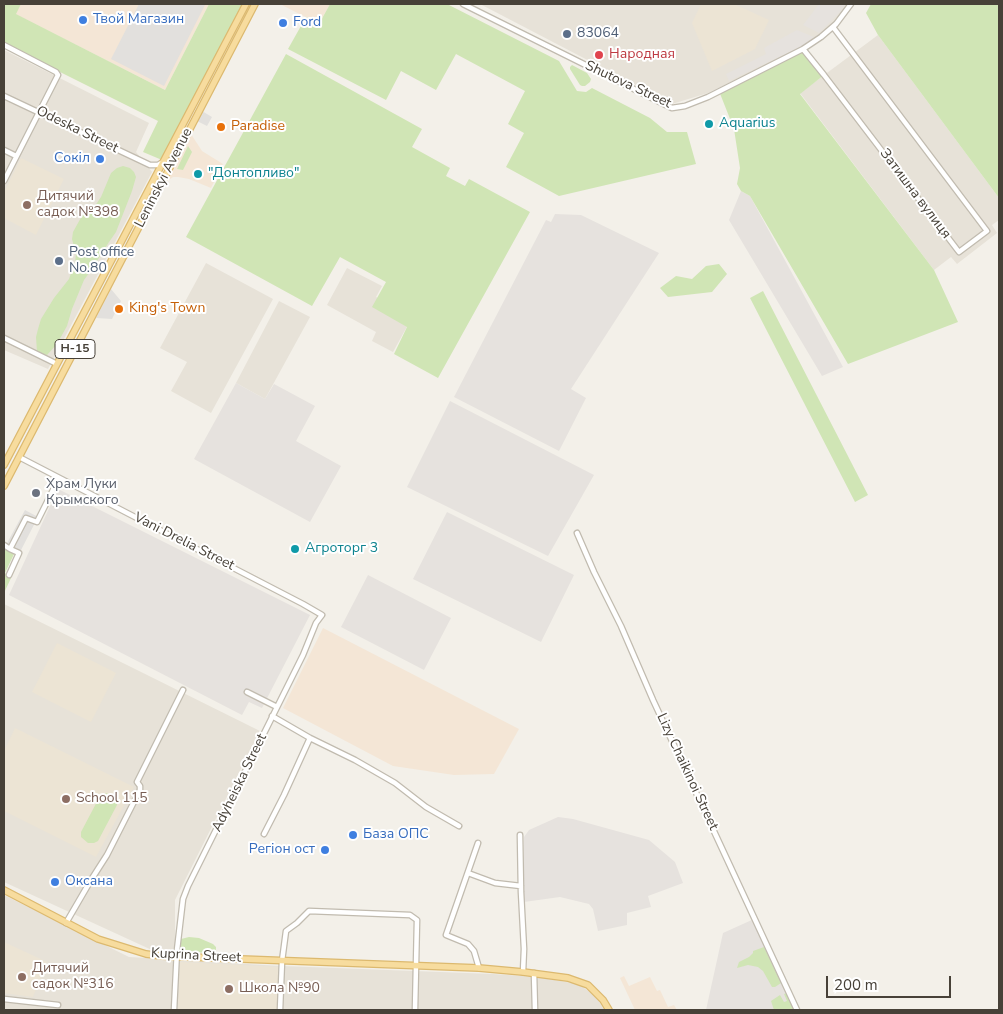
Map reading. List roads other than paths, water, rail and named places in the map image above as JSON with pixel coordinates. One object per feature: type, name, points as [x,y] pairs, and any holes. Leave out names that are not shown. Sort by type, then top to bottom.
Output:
[{"type":"main road","name":"Leninskyi Avenue","points":[[4,466],[246,4]]},
{"type":"main road","name":"Leninskyi Avenue","points":[[4,483],[255,4]]},
{"type":"main road","points":[[139,208],[146,212]]},
{"type":"main road","points":[[21,432],[30,436]]},
{"type":"main road","name":"Kuprina Street","points":[[4,890],[98,939],[146,954],[479,968],[534,973],[568,978],[588,985],[603,1000],[609,1010]]},
{"type":"street","name":"Shutova Street","points":[[463,4],[672,108],[685,106],[708,97],[803,49],[833,27],[851,4]]},
{"type":"street","name":"Затишна вулиця","points":[[803,49],[959,252],[988,231],[833,27]]},
{"type":"street","points":[[4,45],[56,72],[58,75],[4,181]]},
{"type":"street","name":"Odeska Street","points":[[4,96],[150,165]]},
{"type":"street","points":[[4,150],[16,156]]},
{"type":"street","points":[[154,179],[154,173],[150,165],[158,165],[163,162]]},
{"type":"street","points":[[4,338],[57,364]]},
{"type":"street","name":"Vani Drelia Street","points":[[19,457],[322,615]]},
{"type":"street","points":[[10,548],[26,518],[37,522],[60,478]]},
{"type":"street","name":"Lizy Chaikinoi Street","points":[[577,532],[797,1010]]},
{"type":"street","points":[[4,545],[19,553],[9,575]]},
{"type":"street","name":"Adyheiska Street","points":[[174,1010],[176,956],[183,899],[303,655],[316,623],[322,615]]},
{"type":"street","points":[[66,923],[107,855],[140,790],[137,782],[183,690]]},
{"type":"street","points":[[247,692],[277,707]]},
{"type":"street","points":[[272,716],[395,783],[426,807],[459,826]]},
{"type":"street","points":[[264,834],[310,738]]},
{"type":"street","points":[[520,835],[523,972]]},
{"type":"street","points":[[478,843],[446,935],[468,944],[474,952],[479,968]]},
{"type":"street","points":[[468,873],[495,883],[521,886]]},
{"type":"street","points":[[280,1010],[282,961],[286,931],[309,911],[410,915],[417,920],[414,1010]]},
{"type":"street","points":[[534,973],[535,1010]]},
{"type":"street","points":[[4,999],[58,1005]]},
{"type":"place","name":"Твой Магазин","points":[[83,20]]},
{"type":"place","name":"Ford","points":[[283,23]]},
{"type":"place","name":"83064","points":[[567,34]]},
{"type":"place","name":"Народная","points":[[599,55]]},
{"type":"place","name":"Aquarius","points":[[709,124]]},
{"type":"place","name":"Paradise","points":[[221,127]]},
{"type":"place","name":"Сокіл","points":[[100,159]]},
{"type":"place","name":"\"Донтопливо\"","points":[[198,174]]},
{"type":"place","name":"Дитячий садок №398","points":[[27,205]]},
{"type":"place","name":"Post office No.80","points":[[59,261]]},
{"type":"place","name":"King's Town","points":[[119,309]]},
{"type":"place","name":"Храм Луки Крымского","points":[[36,493]]},
{"type":"place","name":"Агроторг 3","points":[[295,549]]},
{"type":"place","name":"School 115","points":[[66,799]]},
{"type":"place","name":"База ОПС","points":[[353,835]]},
{"type":"place","name":"Регіон ост","points":[[325,850]]},
{"type":"place","name":"Оксана","points":[[55,882]]},
{"type":"place","name":"Дитячий садок №316","points":[[22,977]]},
{"type":"place","name":"Школа №90","points":[[229,989]]}]
